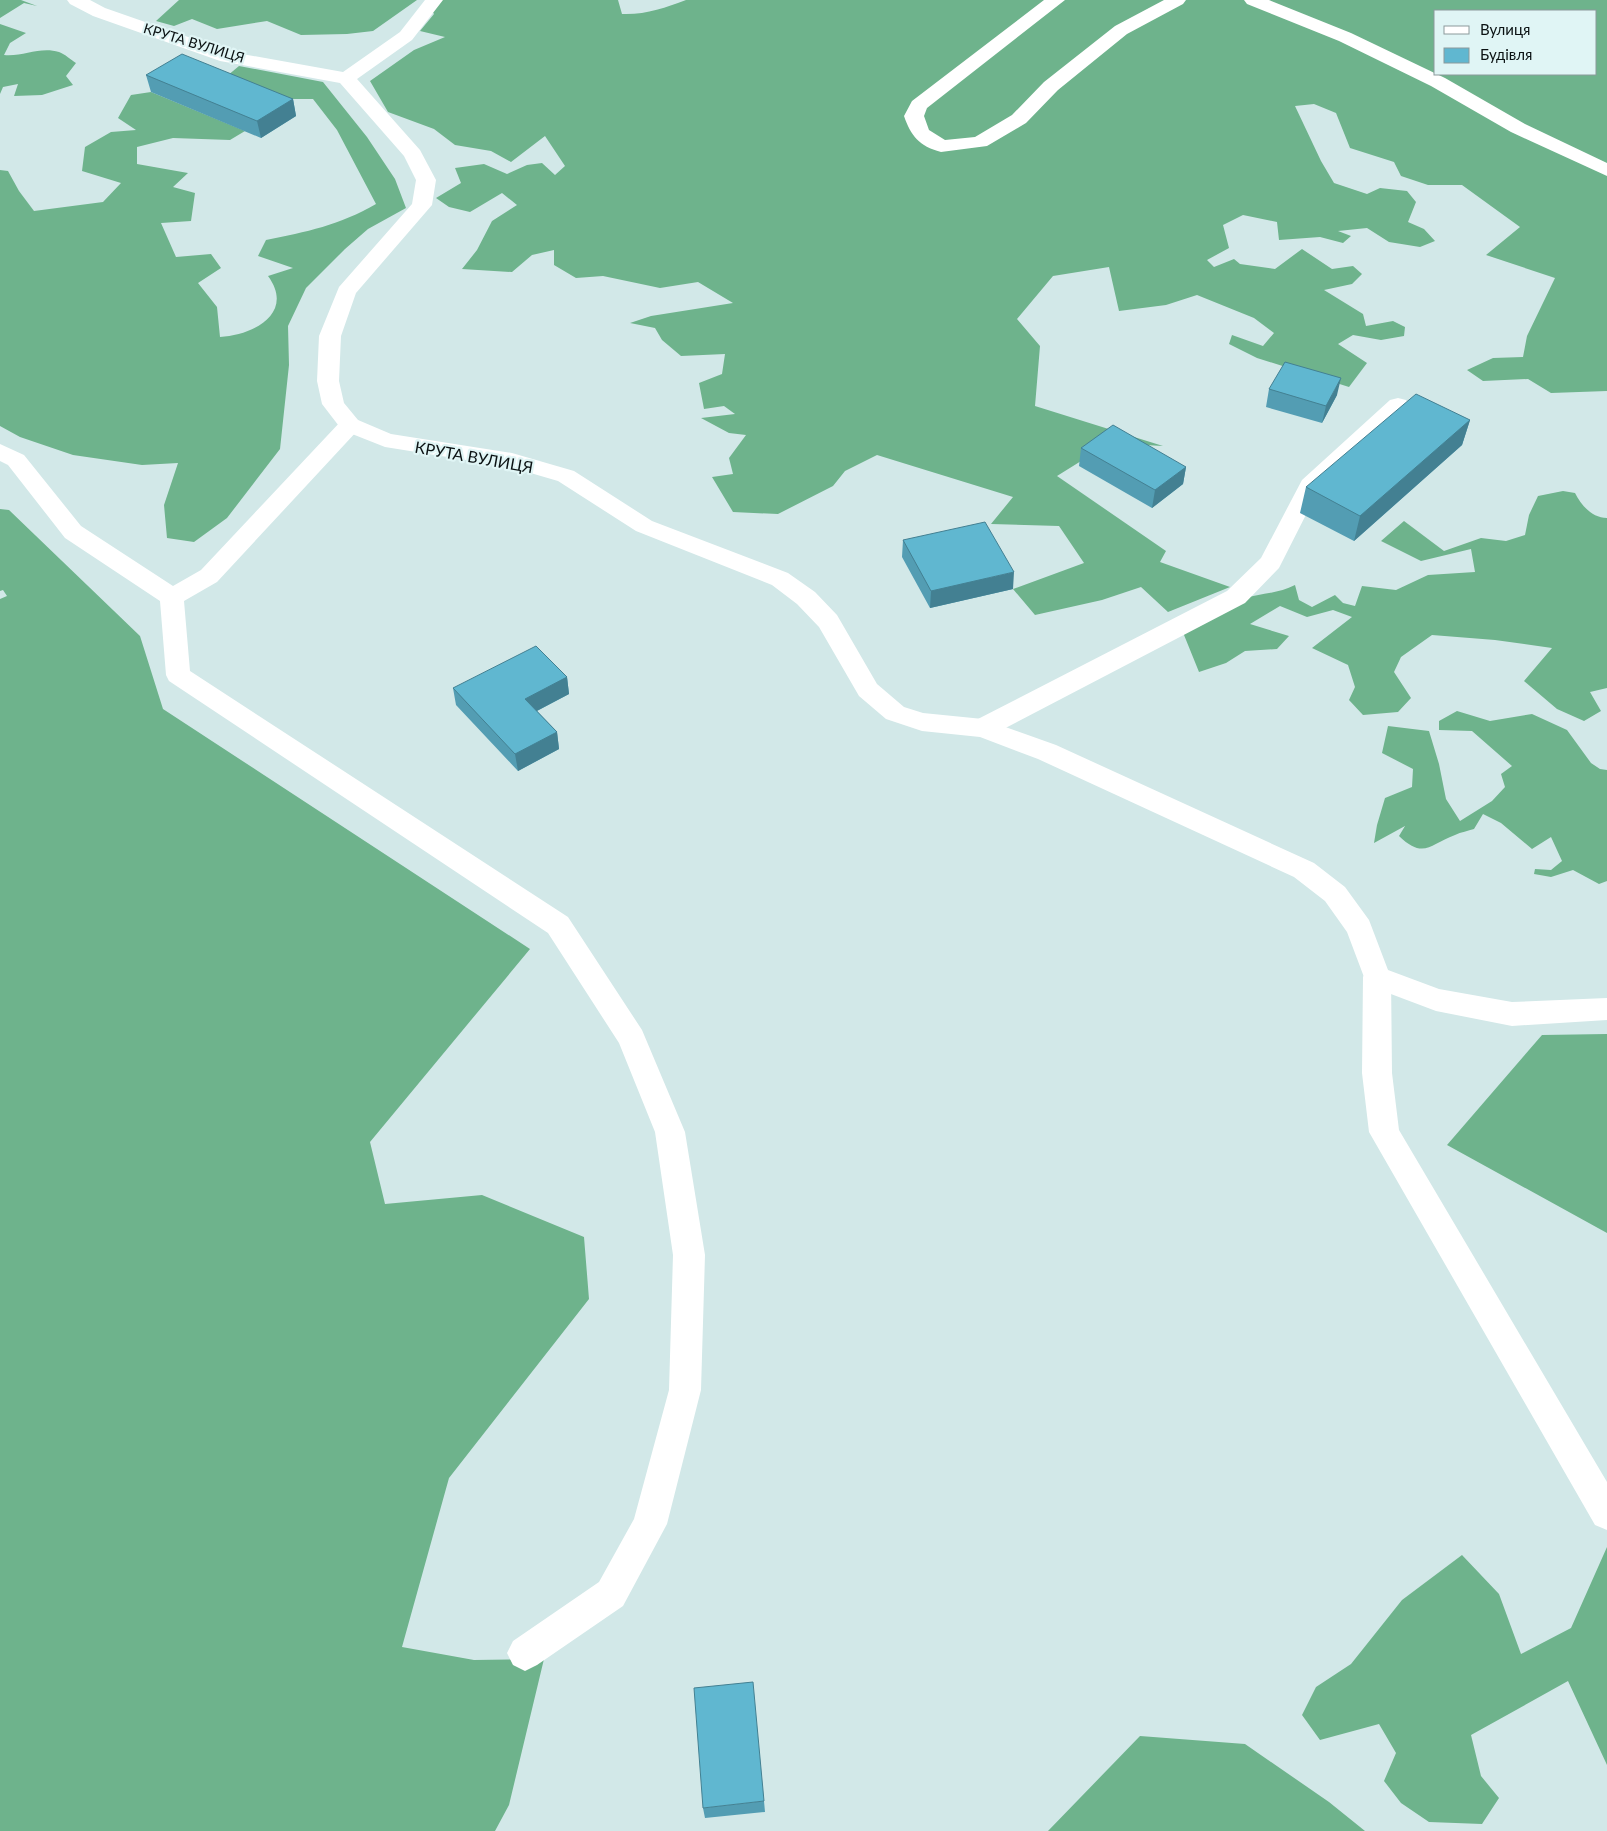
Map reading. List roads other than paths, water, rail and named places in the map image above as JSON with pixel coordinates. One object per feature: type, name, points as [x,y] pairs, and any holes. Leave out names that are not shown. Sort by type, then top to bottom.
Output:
[{"type":"street","name":"КРУТА ВУЛИЦЯ","points":[[76,0],[99,12],[227,57],[346,78],[413,154],[426,180],[422,205],[346,291],[330,336],[328,381],[333,404],[350,425],[385,440],[512,460],[566,476],[644,526],[780,579],[806,598],[828,621],[868,690],[895,714],[922,722],[983,728],[1047,752],[1304,870],[1335,894],[1359,928],[1376,977],[1377,1074],[1384,1132],[1607,1514]]},
{"type":"street","points":[[346,78],[406,36],[434,0]]},
{"type":"street","points":[[1056,0],[1022,24],[919,105],[914,116],[920,133],[941,146],[980,142],[1019,119],[1051,86],[1121,30],[1177,0]]},
{"type":"street","points":[[1253,0],[1345,37],[1438,82],[1518,128],[1607,170]]},
{"type":"street","points":[[983,728],[1236,597],[1271,562],[1310,485],[1398,405]]},
{"type":"street","points":[[172,597],[209,576],[350,425]]},
{"type":"street","points":[[0,451],[16,460],[73,532],[172,597]]},
{"type":"street","points":[[172,597],[178,675],[558,925],[632,1038],[670,1132],[689,1255],[685,1390],[650,1524],[610,1594],[526,1654]]},
{"type":"street","points":[[1376,977],[1436,1000],[1512,1014],[1607,1009]]}]
